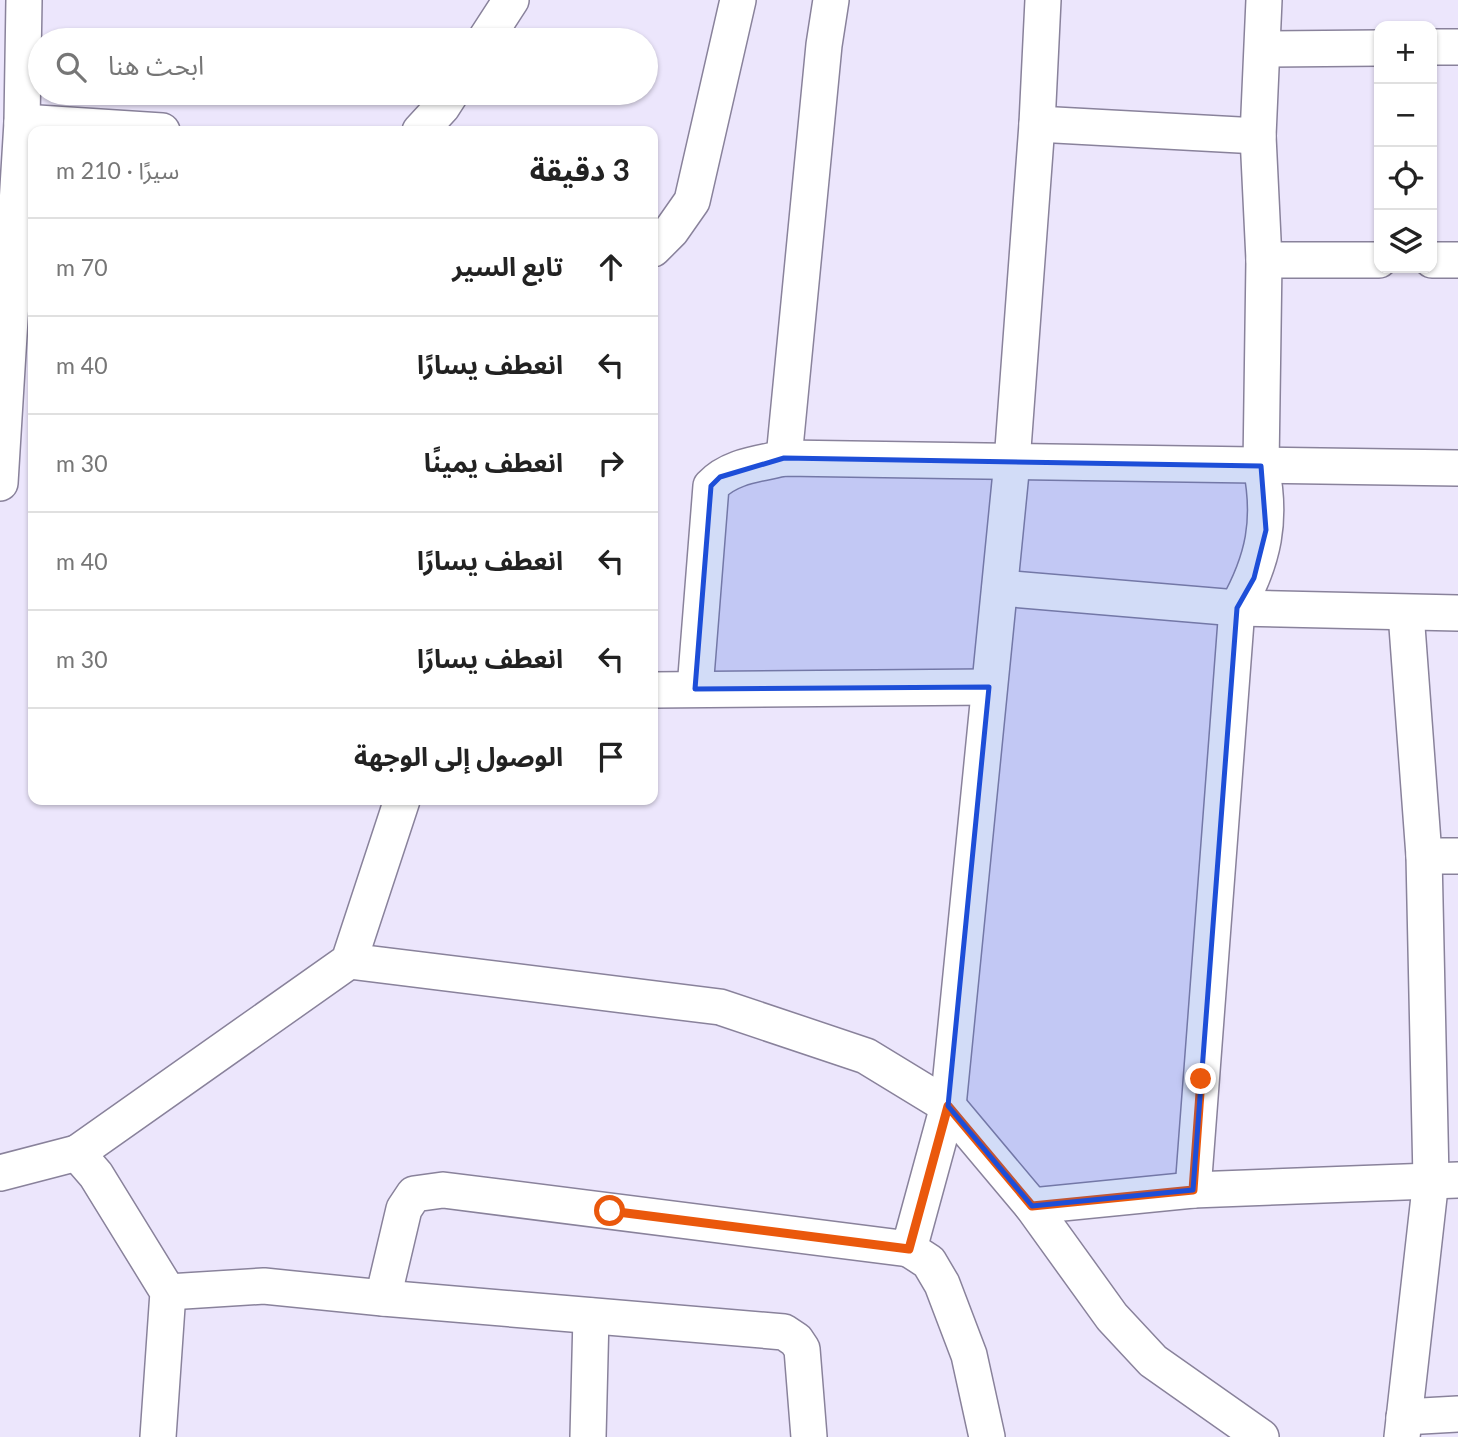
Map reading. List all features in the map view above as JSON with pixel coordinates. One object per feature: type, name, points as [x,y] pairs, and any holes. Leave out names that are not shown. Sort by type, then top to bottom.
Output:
[{"type":"street","points":[[0,483],[14,322],[24,0]]},
{"type":"street","points":[[493,28],[511,0]]},
{"type":"street","points":[[658,244],[671,231],[692,201],[738,0]]},
{"type":"street","points":[[784,458],[824,45],[831,0]]},
{"type":"street","points":[[909,1249],[948,1106],[1013,462],[1043,0]]},
{"type":"street","points":[[1193,1190],[1237,608],[1254,578],[1266,530],[1266,493],[1261,467],[1264,260],[1258,136],[1264,0]]},
{"type":"street","points":[[1263,49],[1374,47]]},
{"type":"street","points":[[1437,47],[1458,47]]},
{"type":"street","points":[[424,126],[441,105]]},
{"type":"street","points":[[22,122],[84,126]]},
{"type":"street","points":[[1037,124],[1258,136]]},
{"type":"street","points":[[1264,260],[1374,260]]},
{"type":"street","points":[[1437,260],[1458,260]]},
{"type":"street","points":[[695,689],[711,486],[732,470],[784,458],[1458,468]]},
{"type":"street","points":[[1000,588],[1237,608],[1458,613]]},
{"type":"street","points":[[1406,613],[1444,1180],[1403,1427],[1458,1414]]},
{"type":"street","points":[[658,690],[989,687]]},
{"type":"street","points":[[0,1173],[77,1153],[349,961],[400,805]]},
{"type":"street","points":[[1423,856],[1458,856]]},
{"type":"street","points":[[349,961],[720,1007],[866,1056],[948,1106],[1032,1206],[1112,1317],[1153,1361],[1261,1437]]},
{"type":"street","points":[[77,1153],[96,1175],[168,1292],[158,1437]]},
{"type":"street","points":[[1032,1206],[1193,1190],[1444,1180]]},
{"type":"street","points":[[383,1298],[404,1209],[414,1194],[443,1190],[909,1249],[929,1262],[942,1284],[969,1355],[987,1437]]},
{"type":"street","points":[[168,1292],[264,1286],[784,1332],[796,1340],[802,1349],[809,1437]]},
{"type":"street","points":[[588,1437],[591,1316]]},
{"type":"highlighted area","points":[[784,458],[1261,466],[1266,530],[1254,578],[1237,608],[1193,1190],[1032,1206],[948,1106],[989,687],[695,689],[711,486],[720,477]]},
{"type":"route","points":[[610,1211],[909,1249],[948,1106],[1032,1206],[1193,1190],[1201,1079]]}]
